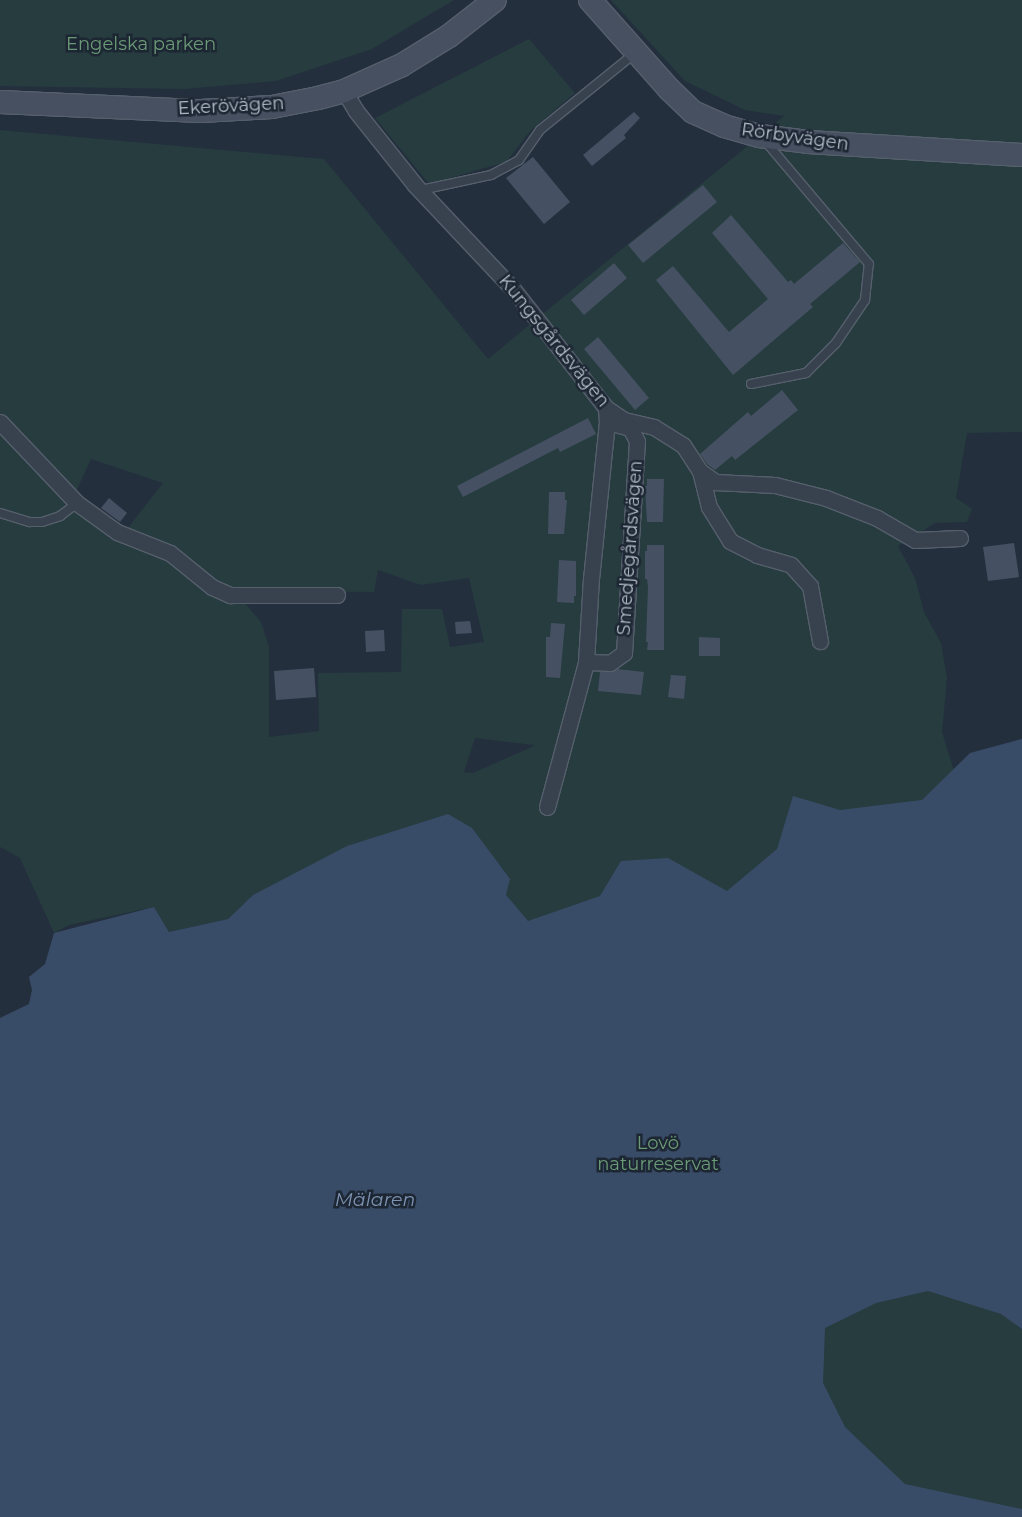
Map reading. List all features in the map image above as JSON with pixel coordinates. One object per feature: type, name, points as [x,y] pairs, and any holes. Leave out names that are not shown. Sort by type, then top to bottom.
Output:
[{"type":"main road","name":"Ekerövägen","points":[[0,102],[201,111],[272,107],[344,91],[402,65],[449,36],[495,0]]},
{"type":"main road","name":"Rörbyvägen","points":[[590,0],[669,89],[694,112],[724,126],[760,136],[808,142],[1022,156]]},
{"type":"street","name":"Kungsgårdsvägen","points":[[344,91],[356,110],[421,190],[513,290],[606,415],[654,427],[683,445],[700,471],[715,482],[774,485],[826,498],[877,518],[915,540],[960,538]]},
{"type":"street","name":"Smedjegårdsvägen","points":[[547,807],[586,662],[591,579],[606,415],[630,428],[637,441],[624,652],[610,663],[586,662]]},
{"type":"street","points":[[0,422],[77,503],[117,532],[170,553],[212,587],[230,595],[338,595]]},
{"type":"street","points":[[700,471],[709,507],[730,541],[757,554],[791,565],[810,586],[820,642]]},
{"type":"lane","points":[[421,190],[491,175],[519,160],[540,130],[637,52]]},
{"type":"lane","points":[[751,384],[806,374],[836,344],[865,300],[869,264],[760,136]]},
{"type":"lane","points":[[0,513],[20,520],[42,522],[60,516],[77,503]]},
{"type":"green space","name":"Engelska parken","points":[[0,0],[454,0],[372,49],[276,81],[184,89],[0,86]]},
{"type":"green space","name":"Lovö naturreservat","points":[[611,0],[1022,0],[1022,432],[967,433],[956,498],[972,509],[967,522],[935,523],[898,546],[915,578],[924,612],[941,643],[947,678],[942,732],[966,810],[1022,785],[1022,1517],[0,1517],[431,872],[253,895],[228,919],[169,932],[154,907],[69,925],[54,933],[20,858],[0,847],[0,434],[72,507],[112,540],[153,551],[243,601],[261,622],[269,647],[269,737],[319,731],[318,673],[401,672],[402,609],[442,609],[450,647],[484,642],[469,578],[421,585],[378,570],[374,592],[239,591],[211,581],[124,533],[163,483],[91,459],[75,494],[0,416],[0,130],[324,159],[488,359],[784,116],[745,110],[685,81]],"holes":[[[475,738],[534,745],[473,773],[464,772]]]},
{"type":"green space","points":[[529,39],[575,93],[531,130],[506,162],[429,184],[375,118]]},
{"type":"water","name":"Mälaren","points":[[1022,739],[1022,1329],[1001,1314],[928,1291],[876,1303],[825,1328],[823,1383],[845,1427],[905,1484],[1022,1509],[1022,1517],[0,1517],[0,1018],[29,1004],[32,990],[29,977],[45,964],[54,933],[154,907],[169,932],[228,919],[253,895],[347,846],[448,814],[472,828],[510,879],[506,895],[528,921],[600,896],[621,861],[668,858],[727,891],[777,849],[793,796],[840,810],[922,800],[970,753]]},
{"type":"building","points":[[634,112],[640,118],[624,135],[626,138],[592,166],[583,155]]},
{"type":"building","points":[[533,157],[570,202],[544,224],[506,178]]},
{"type":"building","points":[[703,185],[717,202],[643,263],[628,245]]},
{"type":"building","points":[[731,215],[788,282],[791,280],[794,284],[843,243],[860,262],[810,304],[813,307],[733,375],[656,280],[673,266],[729,332],[768,299],[712,233]]},
{"type":"building","points":[[614,263],[627,278],[584,315],[571,300]]},
{"type":"building","points":[[598,337],[649,398],[635,410],[584,349]]},
{"type":"building","points":[[782,390],[798,410],[735,460],[732,456],[715,470],[707,464],[700,454],[748,412],[751,416]]},
{"type":"building","points":[[588,418],[596,434],[560,452],[558,448],[463,497],[457,486]]},
{"type":"building","points":[[647,479],[664,479],[663,522],[647,522],[645,486],[647,486]]},
{"type":"building","points":[[549,492],[565,492],[565,500],[567,500],[564,534],[548,534]]},
{"type":"building","points":[[109,498],[127,513],[120,522],[101,508]]},
{"type":"building","points":[[1014,543],[1019,577],[988,581],[983,547]]},
{"type":"building","points":[[647,545],[664,545],[664,650],[647,650],[648,587],[647,579],[645,579],[645,551],[647,551]]},
{"type":"building","points":[[559,560],[576,561],[576,596],[574,596],[574,603],[557,602]]},
{"type":"building","points":[[470,621],[472,633],[456,634],[455,622]]},
{"type":"building","points":[[551,623],[565,624],[560,678],[546,677],[546,637],[550,637]]},
{"type":"building","points":[[384,630],[385,651],[366,652],[365,631]]},
{"type":"building","points":[[699,637],[720,638],[720,656],[699,656]]},
{"type":"building","points":[[314,668],[316,697],[276,700],[274,671]]},
{"type":"building","points":[[617,669],[644,672],[641,695],[598,691],[600,672],[610,672]]},
{"type":"building","points":[[671,675],[686,676],[684,699],[668,697]]}]
